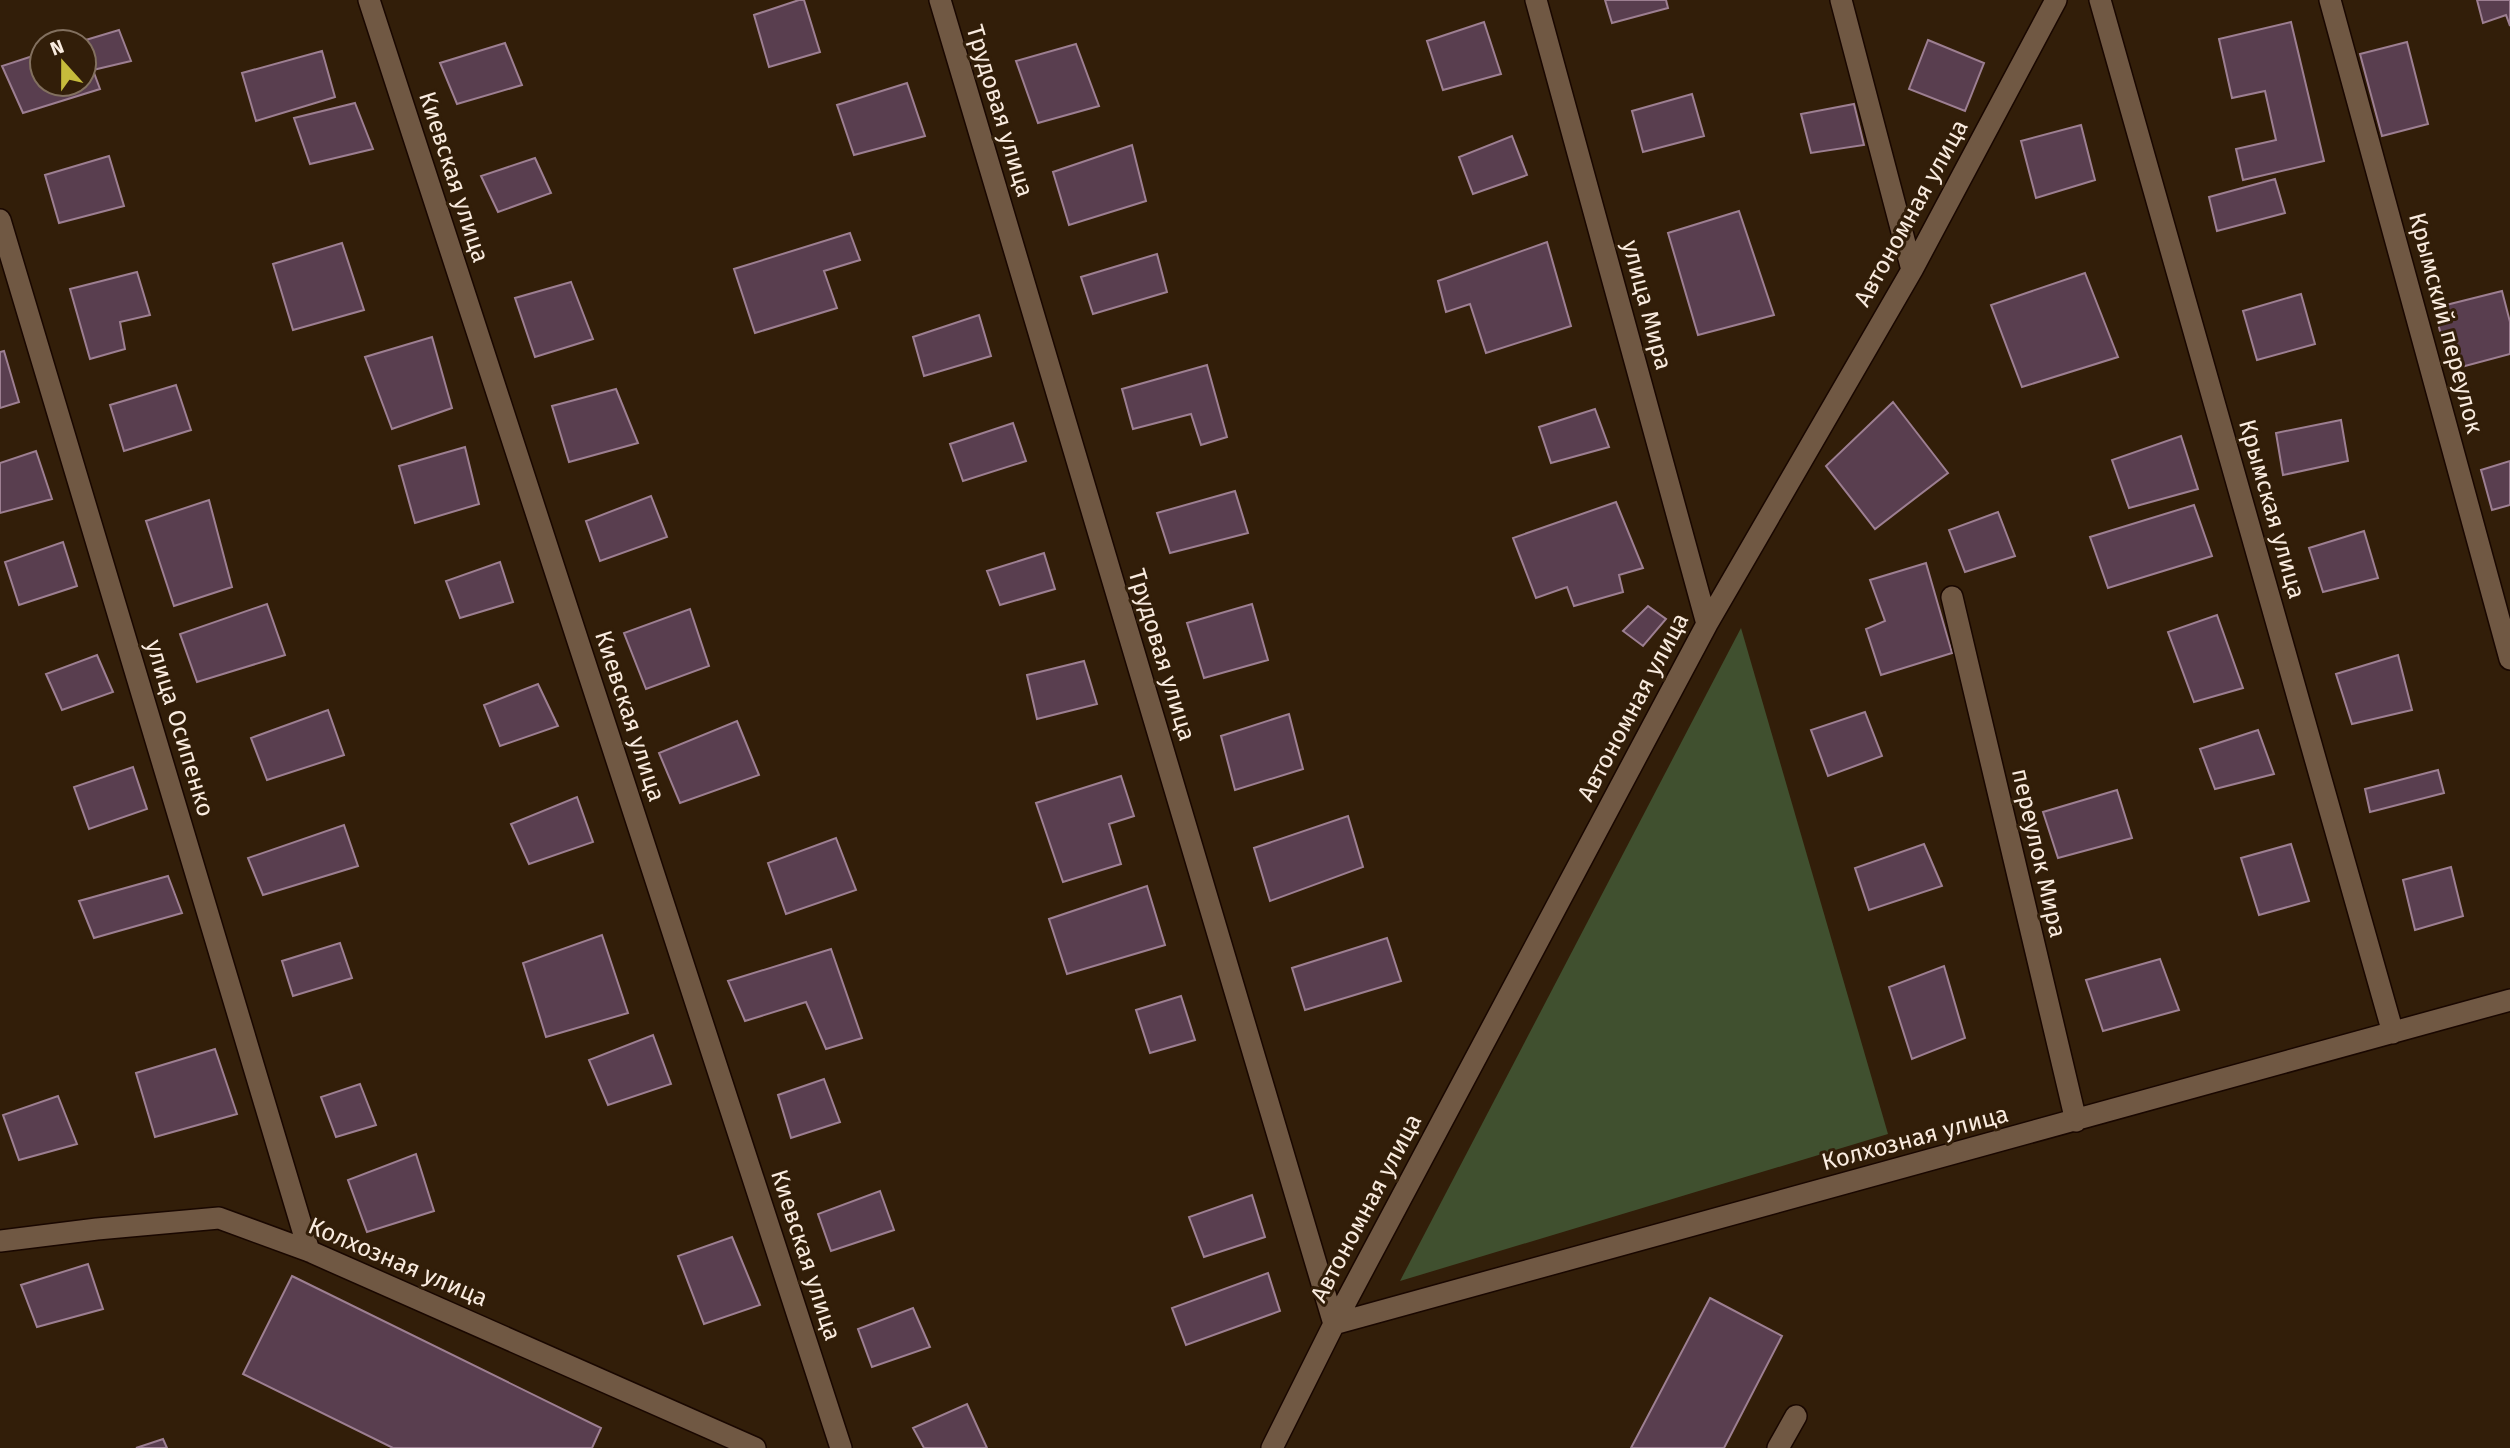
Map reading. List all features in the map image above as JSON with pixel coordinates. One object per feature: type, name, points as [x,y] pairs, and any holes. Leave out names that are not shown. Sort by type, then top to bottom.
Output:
[{"type":"street","name":"Киевская улица","points":[[369,0],[841,1448]]},
{"type":"street","name":"Трудовая улица","points":[[940,0],[1334,1324]]},
{"type":"street","name":"улица Мира","points":[[1536,0],[1707,624]]},
{"type":"street","points":[[1841,0],[1912,270]]},
{"type":"street","name":"Автономная улица","points":[[1272,1448],[1334,1324],[1707,624],[1912,270],[2056,0]]},
{"type":"street","name":"Крымская улица","points":[[2100,0],[2393,1033]]},
{"type":"street","name":"Крымский переулок","points":[[2330,0],[2510,659]]},
{"type":"street","name":"улица Осипенко","points":[[0,220],[309,1251]]},
{"type":"street","name":"переулок Мира","points":[[1952,597],[2076,1121]]},
{"type":"street","name":"Колхозная улица","points":[[1334,1324],[2510,1000]]},
{"type":"street","name":"Колхозная улица","points":[[0,1241],[97,1228],[219,1218],[309,1251],[755,1448]]},
{"type":"street","points":[[1778,1448],[1796,1416]]},
{"type":"green space","points":[[1741,628],[1888,1134],[1400,1281]]},
{"type":"building","points":[[804,0],[820,52],[769,67],[754,15]]},
{"type":"building","points":[[1605,0],[1666,0],[1668,8],[1612,23]]},
{"type":"building","points":[[2477,0],[2510,0],[2510,26],[2506,15],[2483,23]]},
{"type":"building","points":[[1484,22],[1501,74],[1443,90],[1427,41]]},
{"type":"building","points":[[2291,22],[2324,161],[2243,180],[2236,149],[2276,140],[2265,91],[2232,98],[2219,39]]},
{"type":"building","points":[[119,30],[131,61],[98,69],[98,36]]},
{"type":"building","points":[[1928,40],[1984,63],[1965,111],[1909,89]]},
{"type":"building","points":[[2407,42],[2428,124],[2382,136],[2360,54]]},
{"type":"building","points":[[505,43],[522,85],[457,104],[440,63]]},
{"type":"building","points":[[1076,44],[1099,106],[1038,123],[1016,61]]},
{"type":"building","points":[[322,51],[335,97],[256,121],[242,73]]},
{"type":"building","points":[[28,58],[28,98],[71,98],[23,113],[2,66]]},
{"type":"building","points":[[907,83],[925,136],[854,155],[837,105]]},
{"type":"building","points":[[1692,94],[1704,136],[1643,152],[1632,111]]},
{"type":"building","points":[[355,103],[373,149],[310,164],[294,118]]},
{"type":"building","points":[[1854,104],[1864,145],[1811,153],[1801,114]]},
{"type":"building","points":[[2081,125],[2095,180],[2036,198],[2021,141]]},
{"type":"building","points":[[1512,136],[1527,175],[1473,194],[1459,157]]},
{"type":"building","points":[[1132,145],[1146,201],[1069,225],[1053,172]]},
{"type":"building","points":[[109,156],[124,206],[59,223],[45,175]]},
{"type":"building","points":[[535,158],[551,193],[498,212],[481,176]]},
{"type":"building","points":[[2275,179],[2285,213],[2217,231],[2209,197]]},
{"type":"building","points":[[1739,211],[1774,315],[1698,335],[1668,233]]},
{"type":"building","points":[[850,233],[860,260],[824,271],[837,308],[755,333],[734,269]]},
{"type":"building","points":[[1547,242],[1571,326],[1486,353],[1470,304],[1446,312],[1438,281]]},
{"type":"building","points":[[342,243],[364,310],[293,330],[273,264]]},
{"type":"building","points":[[1157,254],[1167,292],[1093,314],[1081,277]]},
{"type":"building","points":[[137,272],[150,315],[120,322],[125,349],[90,359],[70,289]]},
{"type":"building","points":[[2085,273],[2118,357],[2022,387],[1991,305]]},
{"type":"building","points":[[571,282],[593,339],[535,357],[515,298]]},
{"type":"building","points":[[2502,291],[2510,322],[2510,354],[2450,370],[2434,308]]},
{"type":"building","points":[[2301,294],[2315,344],[2257,360],[2243,311]]},
{"type":"building","points":[[979,315],[991,356],[924,376],[913,337]]},
{"type":"building","points":[[432,337],[452,408],[392,429],[365,357]]},
{"type":"building","points":[[4,351],[19,402],[0,408],[0,352]]},
{"type":"building","points":[[1207,365],[1227,437],[1201,445],[1191,414],[1133,429],[1122,389]]},
{"type":"building","points":[[176,385],[191,430],[124,451],[110,405]]},
{"type":"building","points":[[616,389],[638,443],[569,462],[552,406]]},
{"type":"building","points":[[1893,402],[1948,473],[1875,529],[1826,466]]},
{"type":"building","points":[[1595,409],[1609,447],[1551,463],[1539,427]]},
{"type":"building","points":[[2341,420],[2348,461],[2283,475],[2276,433]]},
{"type":"building","points":[[1013,423],[1026,461],[963,481],[950,444]]},
{"type":"building","points":[[2181,436],[2198,489],[2129,508],[2112,460]]},
{"type":"building","points":[[465,447],[479,504],[415,523],[399,466]]},
{"type":"building","points":[[36,451],[52,499],[0,513],[0,463]]},
{"type":"building","points":[[2510,461],[2510,505],[2492,510],[2481,470]]},
{"type":"building","points":[[1235,491],[1248,533],[1170,553],[1157,513]]},
{"type":"building","points":[[651,496],[667,537],[600,561],[586,521]]},
{"type":"building","points":[[209,500],[232,587],[174,606],[146,521]]},
{"type":"building","points":[[1616,502],[1643,568],[1619,575],[1623,592],[1574,606],[1567,587],[1536,598],[1513,538]]},
{"type":"building","points":[[2194,505],[2212,556],[2108,588],[2090,537]]},
{"type":"building","points":[[1998,512],[2015,556],[1965,572],[1949,530]]},
{"type":"building","points":[[2364,531],[2378,578],[2323,592],[2309,548]]},
{"type":"building","points":[[63,542],[77,586],[19,605],[5,562]]},
{"type":"building","points":[[1044,553],[1055,589],[1000,605],[987,571]]},
{"type":"building","points":[[500,562],[513,602],[460,618],[446,581]]},
{"type":"building","points":[[1926,563],[1952,653],[1881,675],[1866,629],[1885,621],[1870,580]]},
{"type":"building","points":[[267,604],[285,655],[197,682],[180,634]]},
{"type":"building","points":[[1252,604],[1268,660],[1204,678],[1187,623]]},
{"type":"building","points":[[1648,606],[1666,619],[1643,646],[1623,631]]},
{"type":"building","points":[[690,609],[709,666],[646,689],[624,633]]},
{"type":"building","points":[[2217,615],[2243,688],[2194,702],[2168,632]]},
{"type":"building","points":[[97,655],[113,692],[62,710],[46,674]]},
{"type":"building","points":[[2398,655],[2412,710],[2352,724],[2336,674]]},
{"type":"building","points":[[1084,661],[1097,704],[1037,719],[1027,675]]},
{"type":"building","points":[[538,684],[558,726],[500,746],[484,705]]},
{"type":"building","points":[[328,710],[344,755],[267,780],[251,738]]},
{"type":"building","points":[[1865,712],[1882,756],[1828,776],[1811,730]]},
{"type":"building","points":[[1289,714],[1303,769],[1235,790],[1221,736]]},
{"type":"building","points":[[737,721],[759,775],[680,803],[659,753]]},
{"type":"building","points":[[2258,730],[2274,774],[2215,789],[2200,749]]},
{"type":"building","points":[[133,767],[147,809],[89,829],[74,787]]},
{"type":"building","points":[[2438,770],[2444,793],[2370,812],[2365,789]]},
{"type":"building","points":[[1121,776],[1134,816],[1109,824],[1121,864],[1063,882],[1036,803]]},
{"type":"building","points":[[2117,790],[2132,838],[2058,858],[2043,812]]},
{"type":"building","points":[[577,797],[593,842],[529,864],[511,824]]},
{"type":"building","points":[[1348,816],[1363,867],[1270,901],[1254,848]]},
{"type":"building","points":[[344,825],[358,866],[263,895],[248,858]]},
{"type":"building","points":[[836,838],[856,890],[786,914],[768,863]]},
{"type":"building","points":[[1924,844],[1942,886],[1869,910],[1855,868]]},
{"type":"building","points":[[2291,844],[2309,901],[2259,915],[2241,858]]},
{"type":"building","points":[[2451,867],[2463,916],[2415,930],[2403,880]]},
{"type":"building","points":[[168,876],[182,913],[94,938],[79,901]]},
{"type":"building","points":[[1147,886],[1165,945],[1067,974],[1049,919]]},
{"type":"building","points":[[602,935],[628,1013],[546,1037],[523,963]]},
{"type":"building","points":[[1387,938],[1401,981],[1305,1010],[1292,968]]},
{"type":"building","points":[[340,943],[352,978],[293,996],[282,961]]},
{"type":"building","points":[[831,949],[862,1038],[826,1049],[806,1002],[745,1021],[728,981]]},
{"type":"building","points":[[2160,959],[2179,1010],[2103,1031],[2086,980]]},
{"type":"building","points":[[1944,966],[1965,1038],[1912,1059],[1889,987]]},
{"type":"building","points":[[1181,996],[1195,1040],[1150,1053],[1136,1010]]},
{"type":"building","points":[[653,1035],[671,1084],[608,1105],[589,1060]]},
{"type":"building","points":[[215,1049],[237,1114],[155,1137],[136,1073]]},
{"type":"building","points":[[824,1079],[840,1122],[791,1138],[778,1095]]},
{"type":"building","points":[[360,1084],[376,1125],[336,1137],[321,1097]]},
{"type":"building","points":[[58,1096],[77,1144],[19,1160],[3,1115]]},
{"type":"building","points":[[416,1154],[434,1211],[367,1232],[348,1180]]},
{"type":"building","points":[[880,1191],[894,1230],[831,1251],[818,1214]]},
{"type":"building","points":[[1252,1195],[1265,1237],[1204,1257],[1189,1217]]},
{"type":"building","points":[[732,1237],[760,1305],[704,1324],[678,1256]]},
{"type":"building","points":[[88,1264],[103,1309],[37,1327],[21,1285]]},
{"type":"building","points":[[1268,1273],[1280,1311],[1186,1345],[1172,1308]]},
{"type":"building","points":[[292,1276],[601,1428],[592,1448],[393,1448],[243,1374]]},
{"type":"building","points":[[1710,1298],[1782,1336],[1724,1448],[1631,1448]]},
{"type":"building","points":[[913,1308],[930,1347],[872,1367],[858,1329]]},
{"type":"building","points":[[967,1404],[987,1448],[924,1448],[913,1428]]},
{"type":"building","points":[[163,1439],[167,1448],[136,1448]]}]
